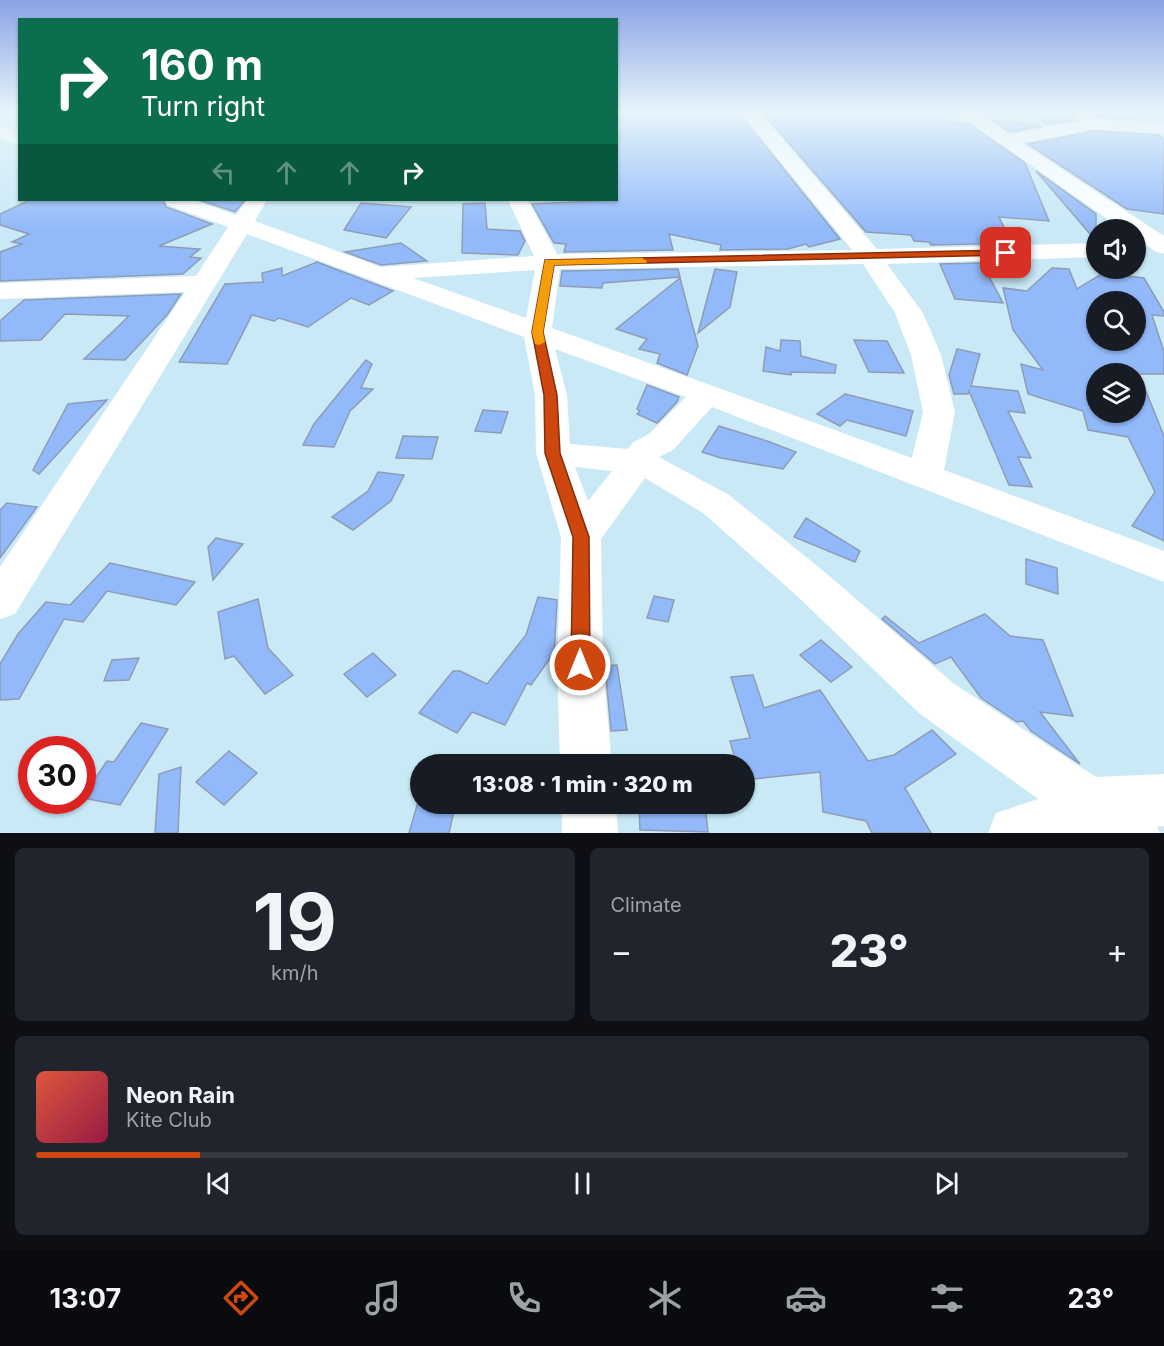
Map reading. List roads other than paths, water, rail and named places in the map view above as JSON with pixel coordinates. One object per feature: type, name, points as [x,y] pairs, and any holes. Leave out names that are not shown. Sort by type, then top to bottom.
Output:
[{"type":"street","points":[[783,151],[870,257],[909,313],[926,355],[939,412],[924,477]]},
{"type":"street","points":[[1022,151],[1164,247]]},
{"type":"street","points":[[181,201],[249,212],[376,273],[707,394],[1164,567]]},
{"type":"street","points":[[518,201],[549,262],[537,332],[551,395],[553,453],[581,537],[580,665],[585,754]]},
{"type":"street","points":[[0,602],[206,283],[249,212]]},
{"type":"street","points":[[1146,248],[1164,247]]},
{"type":"street","points":[[376,273],[549,262],[870,257],[1086,250]]},
{"type":"street","points":[[0,291],[206,283]]},
{"type":"street","points":[[581,537],[644,451],[661,442],[707,394]]},
{"type":"street","points":[[553,453],[638,462],[654,468],[716,504],[811,584],[936,698],[1111,819]]},
{"type":"street","points":[[1016,833],[1073,817],[1111,819],[1164,800]]},
{"type":"street","points":[[589,814],[590,833]]}]
